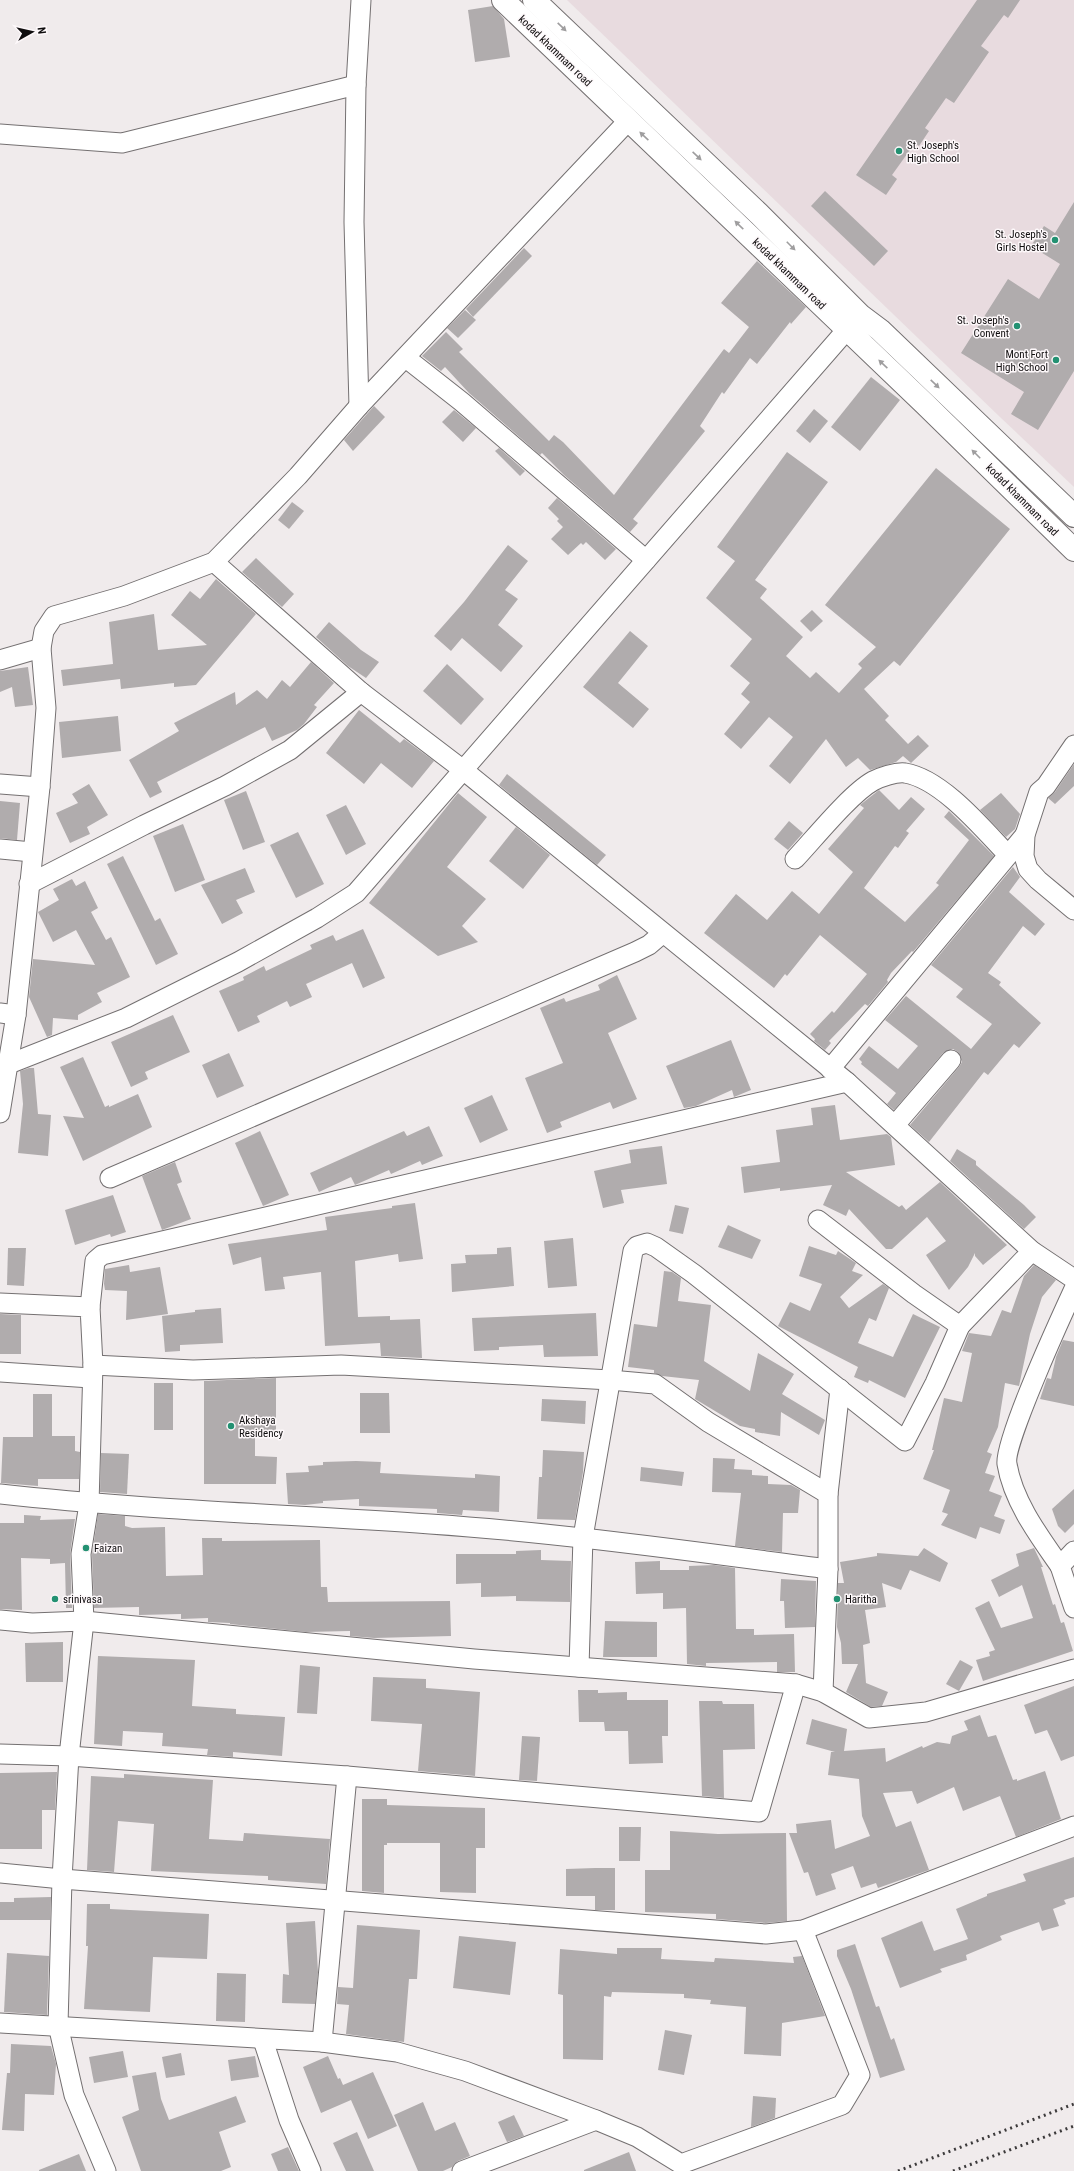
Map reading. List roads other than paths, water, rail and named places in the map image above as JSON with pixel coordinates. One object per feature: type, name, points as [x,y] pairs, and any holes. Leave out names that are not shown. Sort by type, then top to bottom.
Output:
[{"type":"main road","name":"kodad khammam road","points":[[503,0],[628,121],[853,322],[880,330],[1074,516]]},
{"type":"main road","name":"kodad khammam road","points":[[534,0],[758,214],[853,322],[1074,550]]},
{"type":"street","points":[[359,406],[354,222],[356,85],[361,0]]},
{"type":"street","points":[[0,134],[122,142],[356,85]]},
{"type":"street","points":[[0,1113],[9,1064],[8,1014],[29,884],[40,787],[46,708],[42,648],[44,631],[54,616],[124,596],[214,562],[298,476],[359,406],[406,358],[628,121]]},
{"type":"street","points":[[9,1064],[126,1018],[238,962],[317,918],[356,892],[853,322]]},
{"type":"street","points":[[406,358],[462,402],[646,560]]},
{"type":"street","points":[[214,562],[360,692],[462,770],[847,1082],[1032,1251],[1074,1279]]},
{"type":"street","points":[[0,660],[42,648]]},
{"type":"street","points":[[29,884],[144,825],[225,786],[290,750],[360,692]]},
{"type":"street","points":[[1074,745],[1046,786],[1039,792],[1025,835],[1024,856],[1028,869],[1074,910]]},
{"type":"street","points":[[795,859],[854,797],[872,782],[891,774],[904,773],[921,778],[947,794],[1008,856]]},
{"type":"street","points":[[0,784],[40,787]]},
{"type":"street","points":[[830,1069],[1025,835]]},
{"type":"street","points":[[0,849],[32,852]]},
{"type":"street","points":[[110,1178],[635,952],[649,945],[663,933]]},
{"type":"street","points":[[895,1126],[951,1060]]},
{"type":"street","points":[[106,2171],[74,2095],[58,2025],[62,1879],[70,1756],[84,1621],[81,1554],[89,1504],[92,1372],[90,1307],[95,1261],[102,1255],[847,1082]]},
{"type":"street","points":[[818,1220],[914,1294],[960,1326]]},
{"type":"street","points":[[579,1667],[582,1537],[633,1251],[636,1246],[647,1243],[656,1247],[694,1274],[905,1441],[935,1383],[960,1326],[1032,1251]]},
{"type":"street","points":[[1074,1289],[1055,1329],[1011,1440],[1006,1463],[1013,1485],[1032,1527],[1060,1566],[1074,1608]]},
{"type":"street","points":[[0,1303],[90,1307]]},
{"type":"street","points":[[0,1372],[193,1370],[341,1365],[610,1380],[655,1384],[708,1422],[828,1494]]},
{"type":"street","points":[[823,1692],[828,1569],[828,1494],[840,1389]]},
{"type":"street","points":[[0,1494],[89,1504],[431,1524],[582,1537],[828,1569]]},
{"type":"street","points":[[1060,1566],[1074,1551]]},
{"type":"street","points":[[0,1620],[32,1622],[84,1621],[467,1658],[796,1684],[823,1692],[869,1718],[926,1712],[1074,1669]]},
{"type":"street","points":[[0,1754],[70,1756],[346,1776],[759,1812],[796,1684]]},
{"type":"street","points":[[322,2042],[346,1776]]},
{"type":"street","points":[[0,1873],[766,1934],[802,1930],[1074,1826]]},
{"type":"street","points":[[0,2023],[58,2025],[263,2040],[322,2042],[397,2052],[465,2071],[596,2120],[637,2137],[681,2164],[842,2105],[860,2075],[802,1930]]},
{"type":"street","points":[[263,2040],[290,2120],[311,2171]]},
{"type":"street","points":[[462,2171],[596,2120]]},
{"type":"railway","points":[[898,2171],[1074,2104]]},
{"type":"railway","points":[[953,2171],[1074,2126]]},
{"type":"place","name":"St. Joseph's High School","points":[[899,151]]},
{"type":"place","name":"St. Joseph's Girls Hostel","points":[[1055,240]]},
{"type":"place","name":"St. Joseph's Convent","points":[[1017,326]]},
{"type":"place","name":"Mont Fort High School","points":[[1056,360]]},
{"type":"place","name":"Akshaya Residency","points":[[231,1426]]},
{"type":"place","name":"Faizan","points":[[86,1548]]},
{"type":"place","name":"srinivasa","points":[[55,1599]]},
{"type":"place","name":"Haritha","points":[[837,1599]]}]
